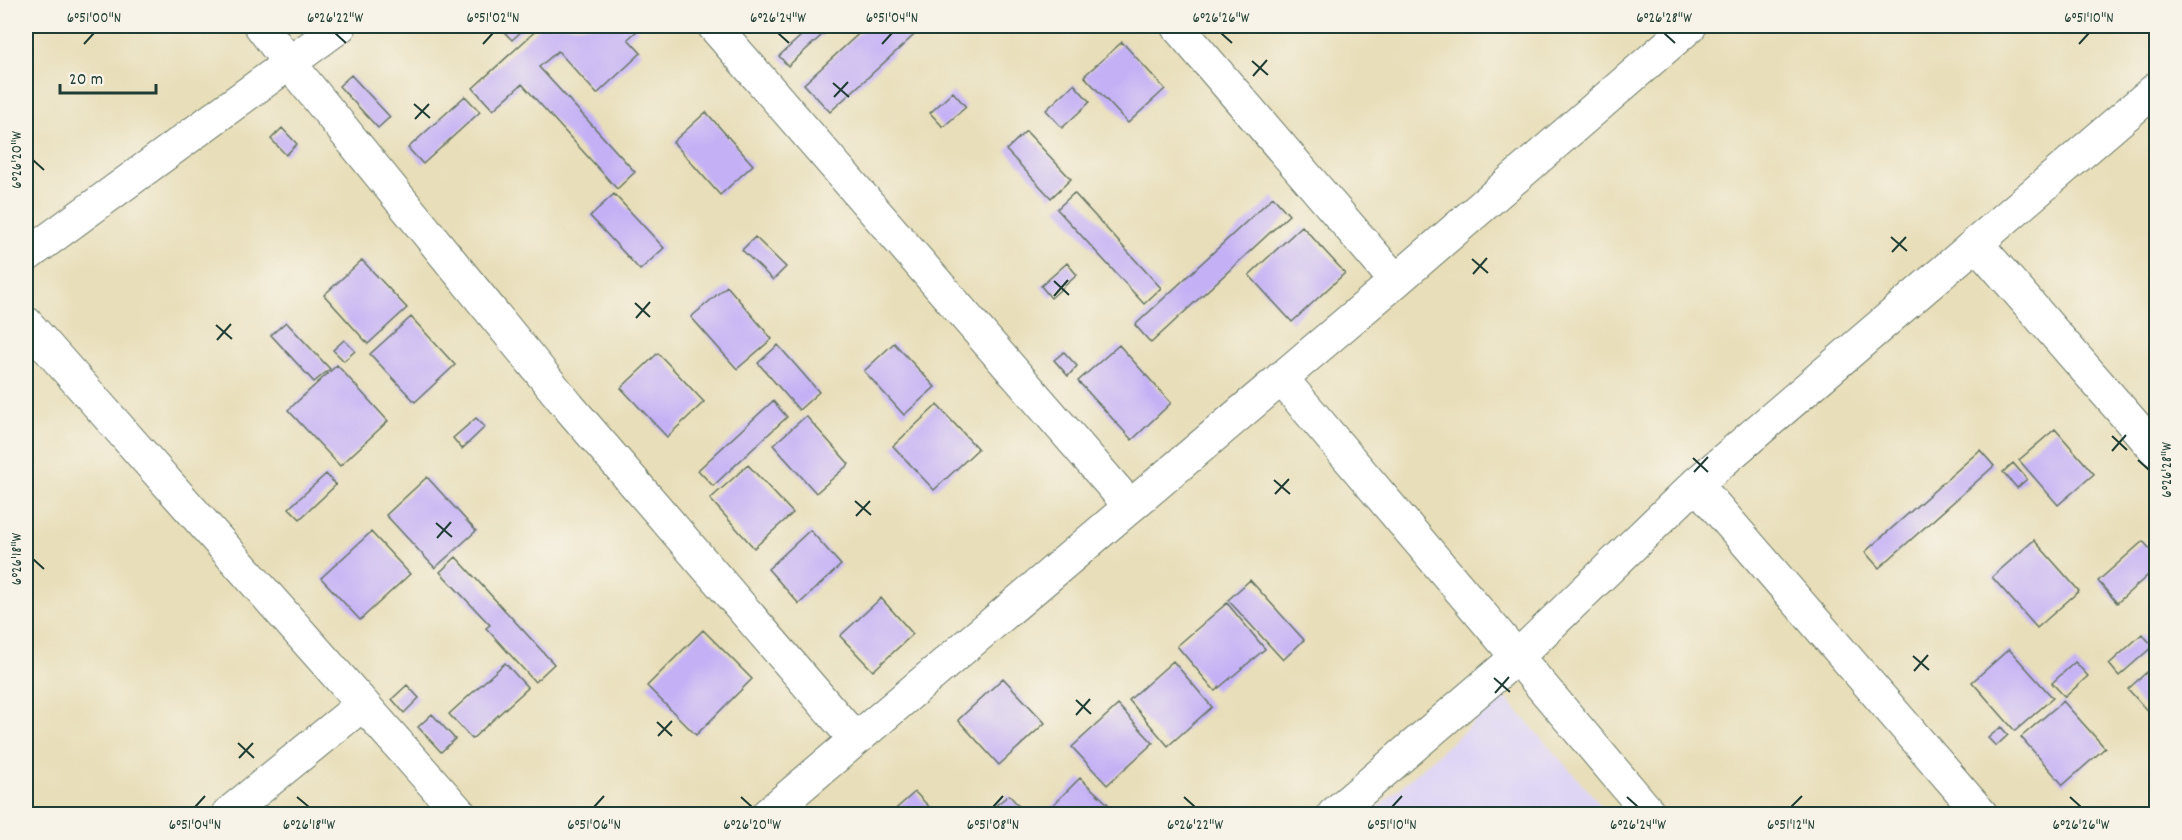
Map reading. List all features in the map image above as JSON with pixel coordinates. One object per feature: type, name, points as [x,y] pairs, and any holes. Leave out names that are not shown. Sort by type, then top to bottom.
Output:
[{"type":"street","points":[[261,26],[569,407],[855,739]]},
{"type":"street","points":[[26,256],[340,26]]},
{"type":"street","points":[[714,26],[1130,506]]},
{"type":"street","points":[[1177,26],[1396,281]]},
{"type":"street","points":[[768,814],[1396,281],[1690,26]]},
{"type":"street","points":[[1334,814],[1516,657],[1696,484],[2157,89]]},
{"type":"street","points":[[1976,243],[2157,450]]},
{"type":"street","points":[[28,329],[460,814]]},
{"type":"street","points":[[1281,378],[1650,814]]},
{"type":"street","points":[[1696,484],[1981,814]]},
{"type":"street","points":[[228,814],[363,704]]},
{"type":"shaded area","points":[[1504,696],[1609,814],[1370,814]]},
{"type":"building","points":[[498,26],[521,26],[524,29],[512,40]]},
{"type":"building","points":[[541,26],[634,26],[638,30],[628,39],[641,53],[597,94],[558,51],[539,67],[635,172],[617,189],[522,84],[493,110],[473,88]]},
{"type":"building","points":[[812,26],[832,26],[788,66],[779,56]]},
{"type":"building","points":[[867,26],[924,26],[830,112],[804,84]]},
{"type":"building","points":[[1122,42],[1165,89],[1128,123],[1084,76]]},
{"type":"building","points":[[351,75],[390,117],[378,128],[339,86]]},
{"type":"building","points":[[1074,84],[1090,102],[1062,128],[1046,110]]},
{"type":"building","points":[[953,92],[966,107],[943,127],[930,113]]},
{"type":"building","points":[[465,96],[480,112],[423,164],[408,148]]},
{"type":"building","points":[[706,112],[753,165],[720,195],[673,142]]},
{"type":"building","points":[[282,128],[297,144],[286,155],[271,139]]},
{"type":"building","points":[[1026,131],[1071,179],[1051,198],[1006,150]]},
{"type":"building","points":[[1074,193],[1161,288],[1144,304],[1057,209]]},
{"type":"building","points":[[614,194],[664,248],[640,270],[590,216]]},
{"type":"building","points":[[1273,197],[1289,215],[1151,343],[1135,325]]},
{"type":"building","points":[[1302,226],[1345,273],[1292,322],[1249,275]]},
{"type":"building","points":[[755,237],[786,267],[773,280],[742,250]]},
{"type":"building","points":[[362,260],[407,308],[368,344],[324,295]]},
{"type":"building","points":[[1067,263],[1077,275],[1051,298],[1041,286]]},
{"type":"building","points":[[727,286],[772,339],[737,369],[691,317]]},
{"type":"building","points":[[411,317],[455,365],[415,402],[370,354]]},
{"type":"building","points":[[286,322],[330,369],[314,382],[271,335]]},
{"type":"building","points":[[344,340],[355,351],[344,361],[333,350]]},
{"type":"building","points":[[894,343],[935,387],[904,415],[864,371]]},
{"type":"building","points":[[778,345],[819,392],[799,410],[758,363]]},
{"type":"building","points":[[1119,345],[1171,403],[1132,440],[1078,381]]},
{"type":"building","points":[[1064,352],[1077,366],[1068,376],[1054,360]]},
{"type":"building","points":[[658,353],[704,402],[667,437],[621,388]]},
{"type":"building","points":[[337,365],[388,421],[340,466],[288,410]]},
{"type":"building","points":[[773,401],[787,417],[713,486],[698,470]]},
{"type":"building","points":[[937,405],[978,449],[934,490],[893,446]]},
{"type":"building","points":[[806,416],[849,464],[816,493],[773,445]]},
{"type":"building","points":[[476,418],[485,427],[462,449],[453,438]]},
{"type":"building","points":[[2055,429],[2094,474],[2058,505],[2019,460]]},
{"type":"building","points":[[1980,450],[1994,466],[1879,568],[1865,552]]},
{"type":"building","points":[[2013,463],[2027,479],[2017,488],[2003,472]]},
{"type":"building","points":[[748,465],[793,513],[754,548],[710,499]]},
{"type":"building","points":[[326,474],[336,485],[300,519],[289,508]]},
{"type":"building","points":[[427,477],[476,531],[435,568],[386,515]]},
{"type":"building","points":[[810,530],[841,565],[799,604],[768,569]]},
{"type":"building","points":[[371,532],[410,574],[360,620],[321,578]]},
{"type":"building","points":[[2034,540],[2079,591],[2037,628],[1992,577]]},
{"type":"building","points":[[2143,541],[2156,556],[2156,568],[2117,603],[2098,581]]},
{"type":"building","points":[[456,557],[554,664],[535,682],[486,628],[490,625],[440,572]]},
{"type":"building","points":[[1250,580],[1304,640],[1283,660],[1228,600]]},
{"type":"building","points":[[881,598],[913,634],[873,671],[840,636]]},
{"type":"building","points":[[1227,603],[1265,649],[1215,691],[1177,646]]},
{"type":"building","points":[[703,630],[752,679],[696,735],[647,686]]},
{"type":"building","points":[[2142,634],[2153,646],[2119,676],[2109,664]]},
{"type":"building","points":[[2009,649],[2053,698],[2015,731],[1972,682]]},
{"type":"building","points":[[1173,661],[1212,707],[1168,746],[1129,700]]},
{"type":"building","points":[[2075,662],[2088,676],[2065,697],[2052,683]]},
{"type":"building","points":[[505,663],[528,688],[472,739],[449,714]]},
{"type":"building","points":[[2148,671],[2156,681],[2156,708],[2150,714],[2128,689]]},
{"type":"building","points":[[1003,678],[1045,723],[999,765],[958,720]]},
{"type":"building","points":[[407,685],[419,698],[404,713],[392,699]]},
{"type":"building","points":[[2063,701],[2105,748],[2063,785],[2021,737]]},
{"type":"building","points":[[1118,705],[1153,743],[1107,785],[1072,747]]},
{"type":"building","points":[[432,714],[455,739],[441,752],[418,727]]},
{"type":"building","points":[[2001,727],[2008,735],[1996,746],[1988,738]]},
{"type":"building","points":[[1080,778],[1109,805],[1100,814],[1044,814]]},
{"type":"building","points":[[915,792],[936,814],[890,814]]},
{"type":"building","points":[[1009,795],[1026,814],[985,814]]}]
